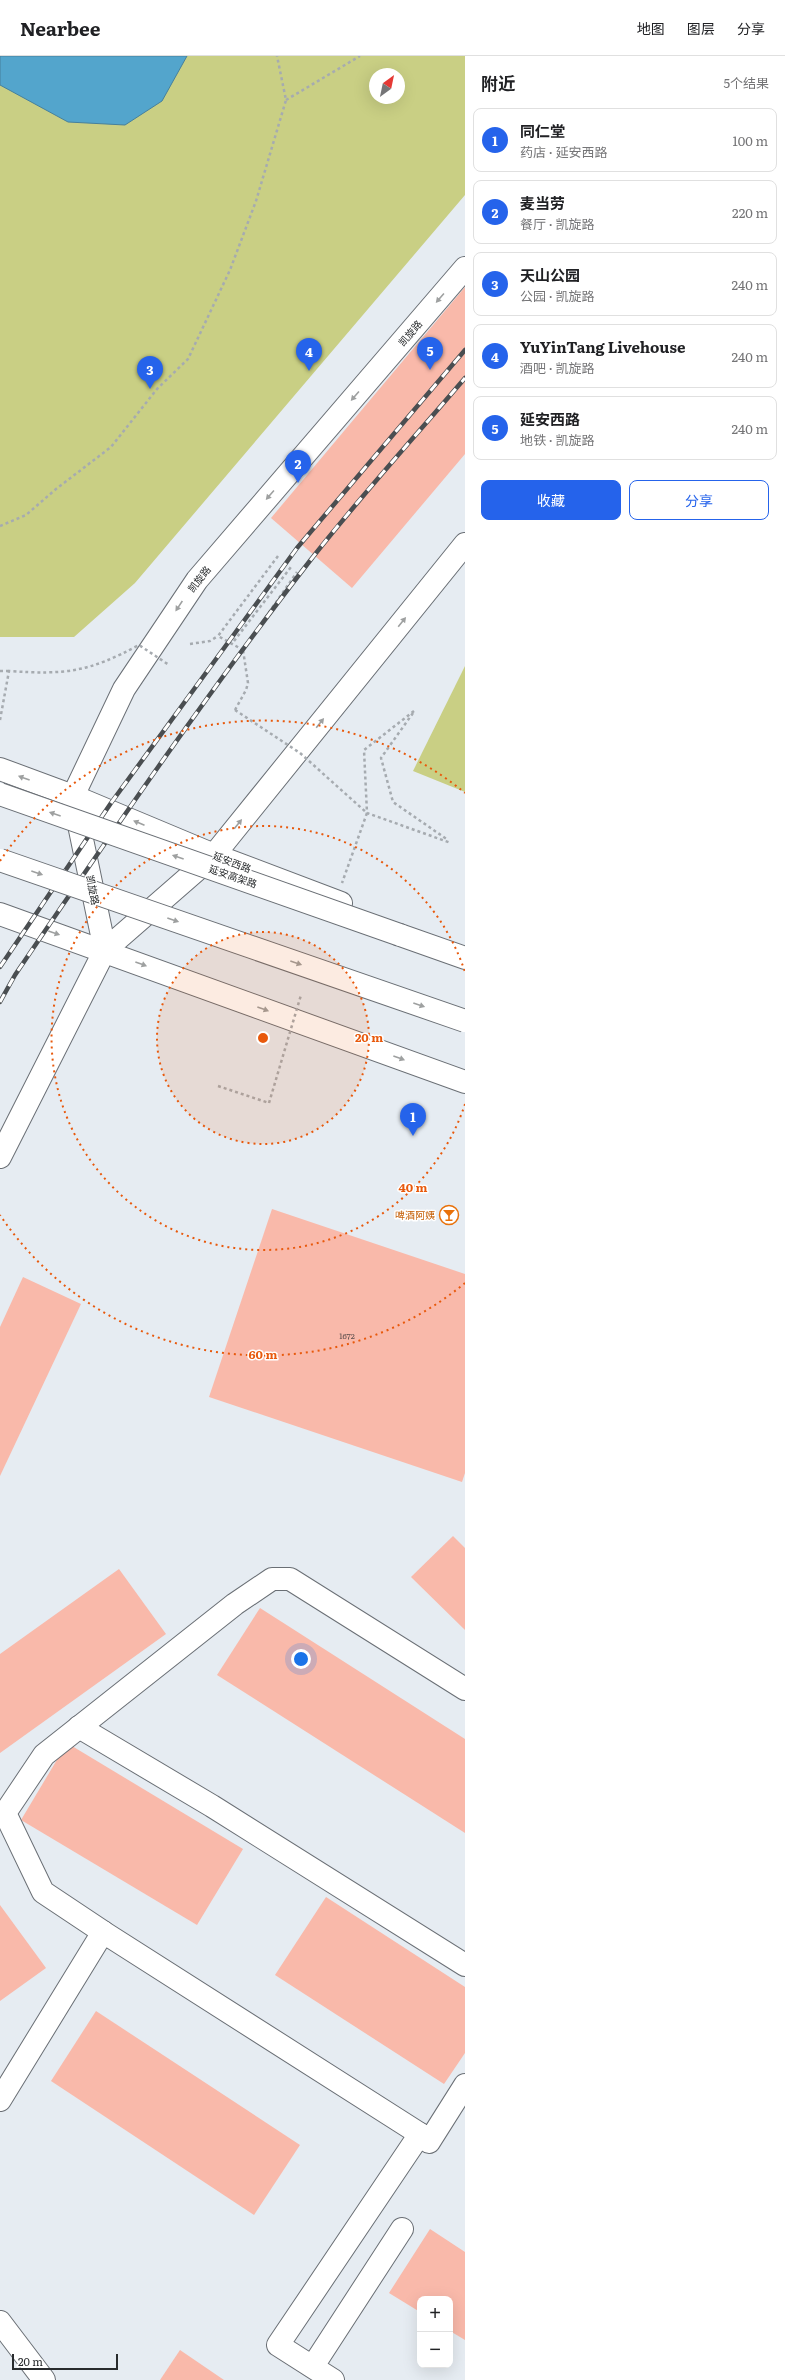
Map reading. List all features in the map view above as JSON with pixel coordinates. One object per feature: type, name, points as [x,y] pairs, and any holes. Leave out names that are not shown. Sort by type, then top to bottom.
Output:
[{"type":"main road","name":"凯旋路","points":[[105,950],[73,796],[124,689],[197,580],[465,268]]},
{"type":"main road","points":[[0,1157],[105,950],[214,855],[465,544]]},
{"type":"main road","name":"延安西路","points":[[0,769],[73,796],[214,855],[465,951]]},
{"type":"main road","name":"延安高架路","points":[[0,794],[465,958]]},
{"type":"main road","points":[[0,860],[465,1021]]},
{"type":"main road","points":[[0,914],[105,950],[465,1082]]},
{"type":"main road","points":[[465,1689],[290,1579],[272,1579],[235,1604],[44,1755],[4,1813],[43,1892],[420,2134],[429,2142],[465,2085]]},
{"type":"main road","points":[[79,1727],[218,1810],[465,1965]]},
{"type":"main road","points":[[0,2100],[104,1932]]},
{"type":"main road","points":[[333,2380],[278,2345],[420,2134]]},
{"type":"main road","points":[[313,2366],[402,2228]]},
{"type":"main road","points":[[0,2322],[44,2380]]},
{"type":"path","points":[[0,526],[26,515],[56,489],[111,447],[141,408],[188,359],[230,270],[256,201],[286,100],[277,56]]},
{"type":"path","points":[[286,100],[360,56]]},
{"type":"path","points":[[187,644],[210,641],[218,636],[278,556]]},
{"type":"path","points":[[234,641],[291,567]]},
{"type":"path","points":[[235,710],[248,683],[243,650],[297,572]]},
{"type":"path","points":[[218,636],[243,650]]},
{"type":"path","points":[[0,671],[46,674],[85,669],[113,659],[140,645],[169,665],[172,660]]},
{"type":"path","points":[[0,720],[9,671]]},
{"type":"path","points":[[414,711],[381,758],[393,802],[451,843],[367,813],[364,750],[414,711]]},
{"type":"path","points":[[218,1086],[269,1103]]},
{"type":"green space","points":[[0,56],[465,56],[465,195],[135,583],[74,637],[0,637]]},
{"type":"green space","points":[[465,666],[465,792],[413,771]]},
{"type":"water","points":[[0,56],[187,56],[162,101],[125,125],[68,122],[0,85]]},
{"type":"building","points":[[465,287],[465,454],[352,588],[271,518]]},
{"type":"building","points":[[272,1209],[465,1274],[465,1473],[462,1482],[209,1397]]},
{"type":"building","points":[[23,1277],[81,1304],[0,1476],[0,1327]]},
{"type":"building","points":[[453,1536],[465,1548],[465,1630],[411,1577]]},
{"type":"building","points":[[119,1569],[166,1634],[0,1753],[0,1654]]},
{"type":"building","points":[[260,1608],[465,1739],[465,1833],[217,1675]]},
{"type":"building","points":[[67,1743],[243,1849],[197,1925],[21,1820]]},
{"type":"building","points":[[326,1897],[465,1987],[465,2053],[444,2084],[275,1975]]},
{"type":"building","points":[[0,1905],[46,1968],[0,2001]]},
{"type":"building","points":[[96,2011],[300,2145],[254,2215],[51,2081]]},
{"type":"building","points":[[430,2229],[465,2252],[465,2340],[453,2333],[453,2296],[417,2296],[417,2310],[389,2293]]},
{"type":"building","points":[[180,2350],[224,2380],[160,2380]]},
{"type":"railway","points":[[0,967],[111,803],[297,548],[465,350]]},
{"type":"railway","points":[[0,1002],[15,975],[122,818],[270,612],[347,515],[465,378]]},
{"type":"place","name":"延安西路","points":[[430,370]]},
{"type":"place","name":"YuYinTang Livehouse","points":[[309,371]]},
{"type":"place","name":"天山公园","points":[[150,389]]},
{"type":"place","name":"麦当劳","points":[[298,483]]},
{"type":"place","name":"同仁堂","points":[[413,1136]]},
{"type":"place","name":"啤酒阿姨","points":[[449,1215]]}]
